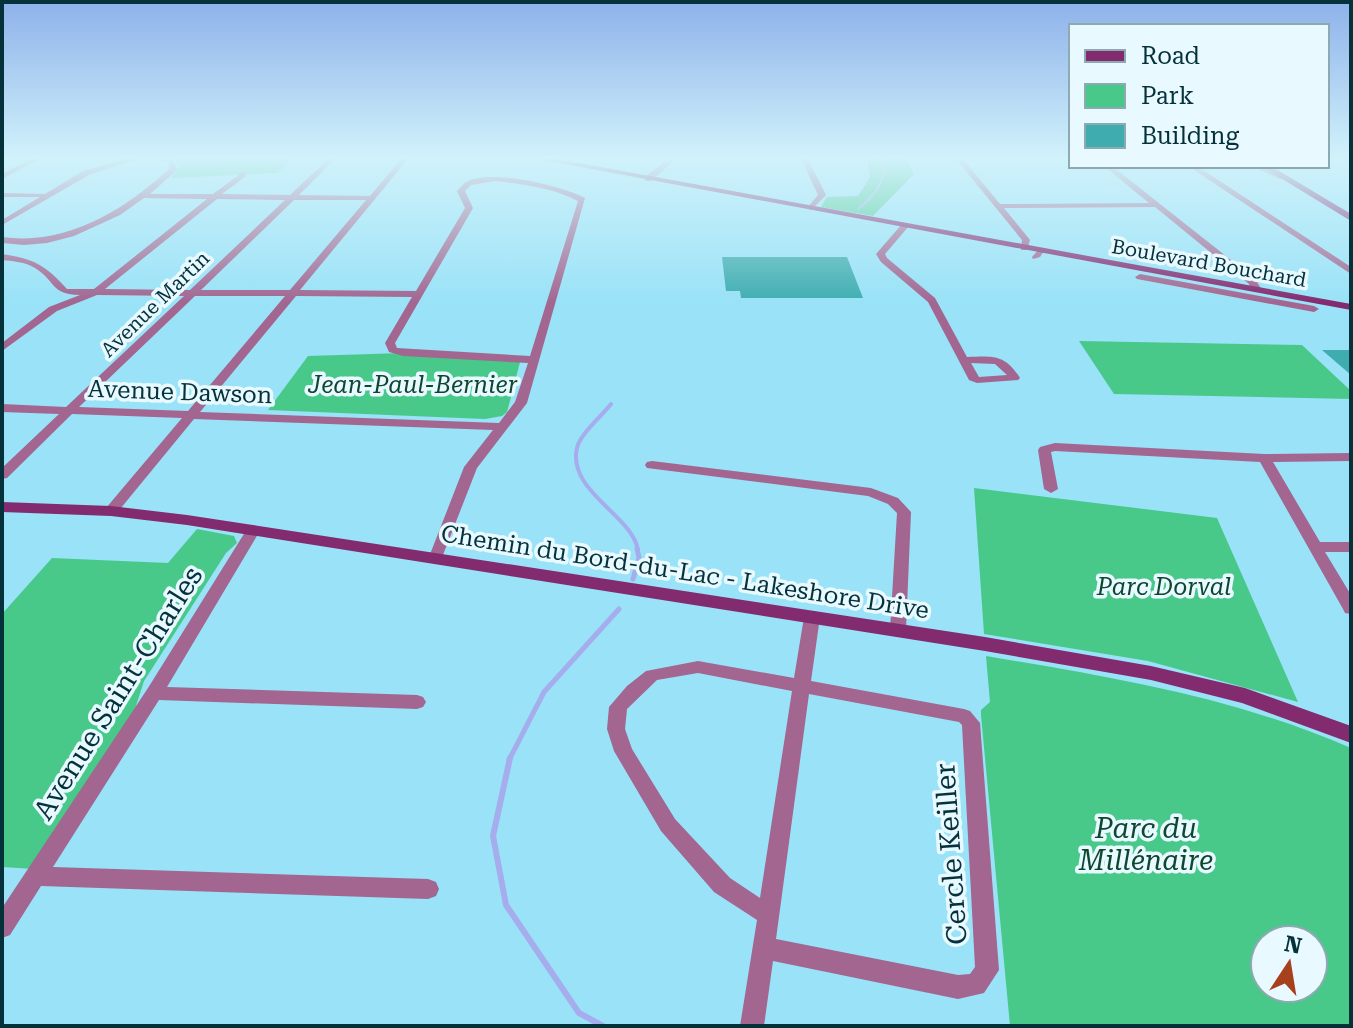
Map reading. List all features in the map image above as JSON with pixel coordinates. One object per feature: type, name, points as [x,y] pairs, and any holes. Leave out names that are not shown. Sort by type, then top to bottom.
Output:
[{"type":"street","points":[[2,223],[25,207]]},
{"type":"street","points":[[2,240],[19,243],[54,239],[88,228],[123,207]]},
{"type":"street","points":[[2,348],[53,309],[96,292],[203,207]]},
{"type":"street","name":"Avenue Martin","points":[[2,475],[283,207]]},
{"type":"street","points":[[111,511],[366,207]]},
{"type":"street","points":[[469,207],[390,343],[393,350],[403,353],[534,360]]},
{"type":"street","points":[[436,557],[462,483],[521,403],[580,207]]},
{"type":"street","name":"Boulevard Bouchard","points":[[805,207],[1024,248],[1038,254],[1257,290],[1273,298],[1351,307]]},
{"type":"street","points":[[999,207],[1026,240],[1024,248]]},
{"type":"street","points":[[1159,207],[1255,283],[1257,290]]},
{"type":"street","points":[[1254,207],[1351,271]]},
{"type":"street","points":[[1333,207],[1351,218]]},
{"type":"street","points":[[905,226],[880,254],[893,269],[932,300],[964,360]]},
{"type":"street","points":[[2,256],[19,243]]},
{"type":"street","points":[[2,256],[27,261],[47,270],[64,291],[418,294]]},
{"type":"street","points":[[1140,277],[1273,298],[1314,309]]},
{"type":"street","points":[[53,309],[64,291]]},
{"type":"street","name":"Avenue Dawson","points":[[2,408],[501,427]]},
{"type":"street","points":[[1051,489],[1043,456],[1044,450],[1055,447],[1264,458],[1351,457]]},
{"type":"street","points":[[1264,458],[1351,609]]},
{"type":"street","points":[[652,465],[871,492],[893,501],[904,512],[898,630]]},
{"type":"street","name":"Chemin du Bord-du-Lac - Lakeshore Drive","points":[[2,507],[111,511],[254,530],[1095,663],[1195,683],[1290,711],[1351,735]]},
{"type":"street","name":"Avenue Saint-Charles","points":[[2,927],[154,693],[254,530]]},
{"type":"street","points":[[1317,547],[1351,547]]},
{"type":"street","points":[[752,1026],[812,617]]},
{"type":"street","points":[[768,915],[722,885],[668,825],[623,751],[616,729],[618,707],[652,675],[676,669],[698,667],[802,685]]},
{"type":"street","name":"Cercle Keiller","points":[[764,948],[958,987],[976,985],[987,970],[971,723],[955,712],[802,685]]},
{"type":"street","points":[[154,693],[417,702]]},
{"type":"street","points":[[35,876],[428,889]]},
{"type":"green space","points":[[821,207],[882,207],[873,216]]},
{"type":"green space","points":[[1079,341],[1302,345],[1351,391],[1351,399],[1114,394]]},
{"type":"green space","name":"Jean-Paul-Bernier","points":[[403,353],[520,362],[507,412],[485,419],[268,410],[308,356]]},
{"type":"green space","name":"Parc Dorval","points":[[974,488],[1217,518],[1298,702],[1148,661],[984,634]]},
{"type":"green space","points":[[197,529],[234,536],[237,543],[226,553],[144,681],[133,715],[34,869],[2,867],[2,614],[52,558],[168,563]]},
{"type":"green space","name":"Parc du Millénaire","points":[[986,656],[1126,681],[1217,702],[1307,730],[1351,748],[1351,1026],[1010,1026],[981,710],[990,702]]},
{"type":"building","points":[[722,257],[847,257],[863,298],[741,298],[740,291],[726,291]]},
{"type":"building","points":[[1322,350],[1351,350],[1351,375]]},
{"type":"waterway","points":[[611,404],[579,443],[577,463],[581,477],[590,490],[625,525],[638,550]]},
{"type":"waterway","points":[[633,579],[639,558],[637,548]]},
{"type":"waterway","points":[[510,758],[544,692],[619,609]]},
{"type":"waterway","points":[[510,758],[493,836],[506,905],[579,1013],[603,1026]]}]
